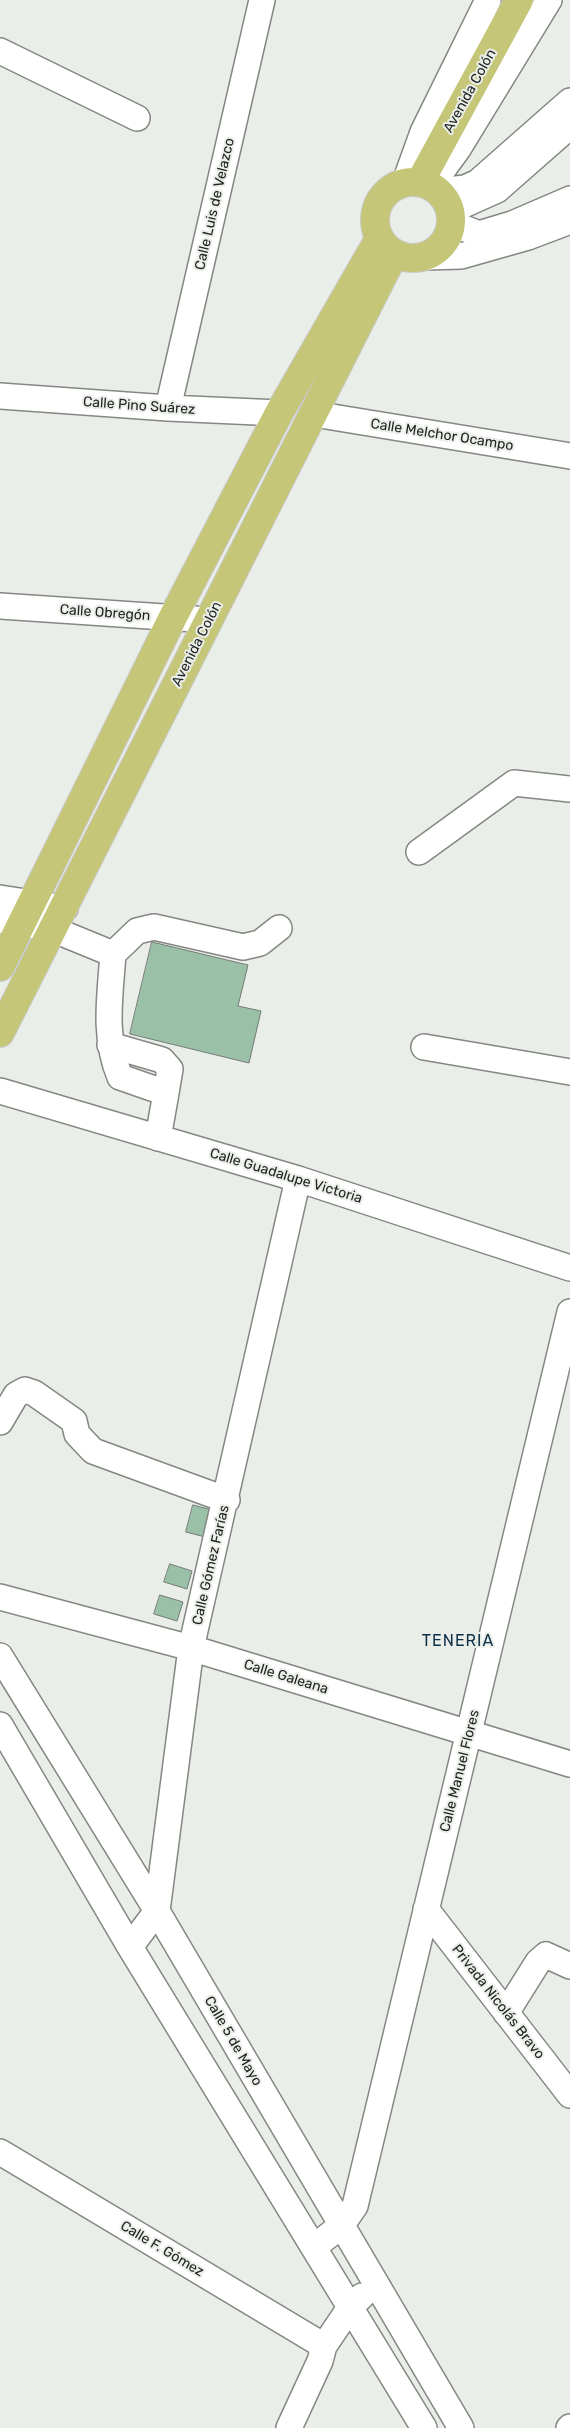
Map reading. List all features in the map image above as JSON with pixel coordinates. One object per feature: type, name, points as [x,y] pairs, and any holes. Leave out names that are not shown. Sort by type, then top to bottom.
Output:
[{"type":"main road","name":"Avenida Colón","points":[[433,196],[519,0]]},
{"type":"main road","points":[[393,186],[433,196],[443,243],[426,257],[410,259],[386,247],[375,228],[374,216],[377,204],[384,194],[393,186]]},
{"type":"main road","name":"Avenida Colón","points":[[0,1033],[314,414],[386,247]]},
{"type":"main road","points":[[0,967],[18,915],[279,413],[386,247]]},
{"type":"street","name":"Calle Luis de Velazco","points":[[168,408],[262,0]]},
{"type":"street","points":[[488,0],[423,132],[433,196],[479,234],[512,224],[570,199]]},
{"type":"street","points":[[433,196],[458,149],[549,0]]},
{"type":"street","points":[[0,51],[137,118]]},
{"type":"street","points":[[433,196],[465,188],[478,182],[570,101]]},
{"type":"street","points":[[433,196],[497,190],[570,126]]},
{"type":"street","points":[[426,257],[461,256],[528,237],[570,221]]},
{"type":"street","name":"Calle Pino Suárez","points":[[0,396],[168,408],[279,413]]},
{"type":"street","name":"Calle Melchor Ocampo","points":[[314,414],[570,456]]},
{"type":"street","name":"Calle Obregón","points":[[0,606],[209,620]]},
{"type":"street","points":[[419,852],[514,783],[570,789]]},
{"type":"street","points":[[0,898],[18,915],[59,919],[113,954]]},
{"type":"street","points":[[158,1138],[170,1069],[162,1060],[110,1045],[108,1031],[113,954],[137,931],[154,926],[243,947],[260,943],[279,928]]},
{"type":"street","points":[[424,1047],[570,1072]]},
{"type":"street","name":"Calle Guadalupe Victoria","points":[[0,1091],[298,1179],[570,1268]]},
{"type":"street","name":"Calle Gómez Farías","points":[[157,1912],[192,1648],[227,1500],[298,1179]]},
{"type":"street","name":"Calle Manuel Flores","points":[[341,2226],[354,2206],[570,1312]]},
{"type":"street","points":[[0,1422],[16,1395],[26,1390],[34,1393],[74,1421],[77,1434],[93,1451],[227,1500]]},
{"type":"street","name":"Calle Galeana","points":[[0,1597],[192,1648],[570,1764]]},
{"type":"street","name":"Calle 5 de Mayo","points":[[0,1656],[157,1912],[375,2284],[462,2428]]},
{"type":"street","points":[[0,1725],[130,1947],[271,2174],[424,2428]]},
{"type":"street","name":"Privada Nicolás Bravo","points":[[426,1909],[570,2095]]},
{"type":"street","points":[[130,1947],[157,1912]]},
{"type":"street","points":[[506,2013],[538,1962],[546,1954],[570,1966]]},
{"type":"street","points":[[271,2174],[296,2149]]},
{"type":"street","name":"Calle F. Gómez","points":[[0,2152],[324,2346]]},
{"type":"street","points":[[315,2246],[341,2226]]},
{"type":"street","points":[[289,2428],[320,2362],[324,2346],[351,2306],[375,2284]]},
{"type":"building","points":[[152,942],[248,965],[238,1006],[261,1011],[249,1063],[130,1034]]},
{"type":"building","points":[[193,1505],[216,1511],[209,1538],[186,1532]]},
{"type":"building","points":[[170,1564],[192,1571],[187,1589],[164,1582]]},
{"type":"building","points":[[160,1595],[183,1602],[177,1621],[154,1614]]},
{"type":"district","name":"TENERIA","points":[[458,1641]]}]
